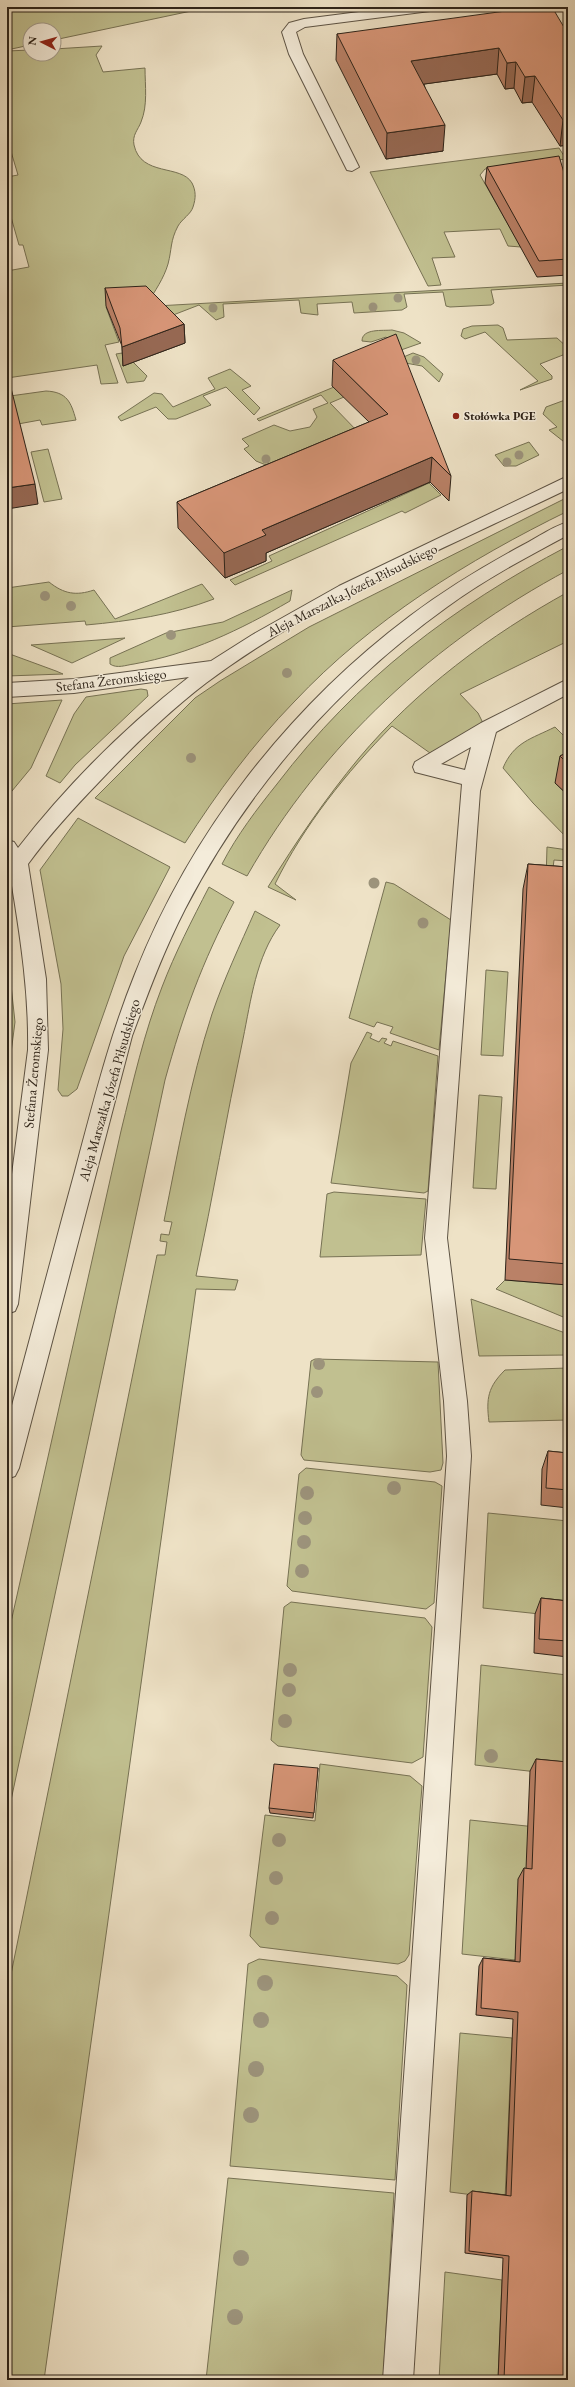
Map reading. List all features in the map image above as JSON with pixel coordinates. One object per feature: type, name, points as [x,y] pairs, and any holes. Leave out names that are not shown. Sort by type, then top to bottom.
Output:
[{"type":"street","points":[[352,167],[296,54],[289,32],[294,26],[304,23],[430,7]]},
{"type":"street","name":"Aleja Marszałka Józefa Piłsudskiego","points":[[7,880],[12,855],[68,802],[111,757],[148,722],[216,667],[276,629],[323,602],[568,482]]},
{"type":"street","name":"Aleja Marszałka Józefa Piłsudskiego","points":[[7,1468],[122,1036],[154,948],[197,865],[238,803],[275,754],[316,708],[348,676],[440,603],[497,567],[568,528]]},
{"type":"street","name":"Stefana Żeromskiego","points":[[7,690],[74,686],[216,667]]},
{"type":"street","points":[[473,779],[422,767],[488,728],[568,686]]},
{"type":"street","points":[[398,2380],[459,1456],[452,1366],[441,1290],[436,1238],[438,1190],[463,907],[470,791],[488,728]]},
{"type":"street","name":"Stefana Żeromskiego","points":[[7,1304],[38,1050],[39,1024],[35,972],[12,855]]},
{"type":"shaded area","points":[[7,7],[222,7],[196,10],[62,38],[62,22],[22,22],[22,47],[7,50]]},
{"type":"shaded area","points":[[102,46],[96,55],[103,72],[145,68],[145,109],[134,141],[138,155],[144,162],[187,177],[192,183],[194,189],[195,195],[192,210],[175,231],[166,269],[147,304],[106,307],[119,342],[105,345],[118,383],[101,384],[97,365],[7,378],[7,271],[29,267],[23,245],[19,245],[7,203],[7,177],[18,175],[7,138],[7,51],[22,50],[22,62],[62,62],[62,48]]},
{"type":"shaded area","points":[[559,148],[566,159],[485,169],[480,175],[521,247],[508,246],[500,229],[444,232],[455,257],[432,258],[441,285],[428,286],[370,172]]},
{"type":"shaded area","points":[[568,283],[568,285],[491,290],[494,303],[491,305],[450,307],[446,306],[443,292],[404,294],[407,307],[402,310],[354,313],[352,302],[317,304],[318,315],[301,313],[299,300],[223,304],[224,317],[216,320],[199,305],[168,317],[156,306]]},
{"type":"shaded area","points":[[498,325],[503,328],[507,340],[557,338],[568,348],[568,353],[540,364],[552,376],[552,379],[520,390],[538,381],[485,332],[465,339],[461,336],[463,329],[472,326]]},
{"type":"shaded area","points":[[392,330],[404,333],[421,343],[401,350],[386,337],[371,342],[362,341],[365,334],[369,332]]},
{"type":"shaded area","points":[[122,353],[127,364],[133,362],[147,376],[144,381],[127,383],[116,354]]},
{"type":"shaded area","points":[[413,353],[424,357],[443,374],[439,382],[422,366],[394,361]]},
{"type":"shaded area","points":[[230,369],[251,386],[242,390],[260,408],[254,415],[226,387],[203,396],[211,405],[176,419],[168,419],[156,407],[121,421],[118,417],[154,393],[162,394],[173,407],[215,389],[208,378]]},
{"type":"shaded area","points":[[334,387],[344,397],[330,403],[359,433],[266,465],[256,461],[244,449],[249,446],[242,439],[274,425],[290,431],[310,427],[317,417],[313,409],[328,403],[321,395],[259,421],[257,419]]},
{"type":"shaded area","points":[[46,391],[59,393],[67,399],[76,420],[42,425],[40,420],[18,424],[10,396]]},
{"type":"shaded area","points":[[568,400],[568,445],[549,430],[557,427],[543,414],[546,407]]},
{"type":"shaded area","points":[[529,442],[539,455],[516,466],[504,466],[495,455]]},
{"type":"shaded area","points":[[48,449],[62,499],[44,502],[31,452]]},
{"type":"shaded area","points":[[429,483],[441,495],[405,513],[402,511],[235,585],[230,580],[272,561],[269,556]]},
{"type":"shaded area","points":[[568,497],[568,511],[494,550],[422,594],[355,644],[324,672],[279,718],[249,752],[222,788],[185,843],[95,798],[195,698],[220,681],[309,627]]},
{"type":"shaded area","points":[[568,546],[568,570],[519,598],[472,629],[428,663],[386,700],[346,740],[310,782],[277,828],[247,876],[222,864],[234,843],[255,813],[308,746],[340,711],[374,679],[409,648],[446,620],[525,569]]},
{"type":"shaded area","points":[[49,582],[70,593],[81,593],[94,590],[115,619],[202,584],[214,599],[167,613],[119,622],[86,625],[85,621],[7,627],[7,588]]},
{"type":"shaded area","points":[[292,590],[290,601],[252,622],[214,640],[155,660],[122,666],[110,664],[110,658],[166,633],[223,622]]},
{"type":"shaded area","points":[[568,592],[568,641],[460,694],[478,713],[484,725],[430,753],[392,726],[358,762],[327,800],[286,862],[275,884],[296,900],[268,887],[300,837],[334,789],[381,733],[405,709],[483,645]]},
{"type":"shaded area","points":[[125,638],[72,663],[31,645]]},
{"type":"shaded area","points":[[7,653],[56,671],[63,674],[7,676]]},
{"type":"shaded area","points":[[141,689],[147,690],[148,696],[75,765],[60,783],[46,776],[74,714],[86,697]]},
{"type":"shaded area","points":[[62,700],[31,768],[7,797],[7,704]]},
{"type":"shaded area","points":[[555,727],[568,740],[568,775],[555,783],[568,796],[568,839],[533,803],[503,768],[512,752],[524,742]]},
{"type":"shaded area","points":[[78,818],[170,867],[124,956],[77,1089],[68,1096],[62,1096],[58,1090],[63,1029],[61,984],[40,870]]},
{"type":"shaded area","points":[[547,847],[568,850],[568,861],[554,860],[552,876],[546,880]]},
{"type":"shaded area","points":[[386,882],[394,884],[451,920],[439,1050],[390,1033],[393,1027],[377,1022],[374,1027],[349,1018]]},
{"type":"shaded area","points":[[209,887],[234,902],[212,946],[194,989],[165,1080],[7,1819],[7,1640],[121,1131],[139,1058],[167,974]]},
{"type":"shaded area","points":[[255,911],[280,925],[265,951],[252,994],[196,1276],[238,1280],[235,1290],[196,1289],[44,2380],[7,2380],[7,1994],[157,1255],[165,1255],[167,1242],[160,1241],[161,1234],[169,1235],[172,1222],[164,1221],[191,1091],[212,1014]]},
{"type":"shaded area","points":[[7,948],[15,1022],[7,1084]]},
{"type":"shaded area","points":[[486,970],[508,972],[503,1056],[481,1055]]},
{"type":"shaded area","points":[[367,1032],[372,1034],[370,1038],[379,1042],[382,1038],[387,1039],[384,1043],[391,1046],[393,1041],[438,1056],[428,1191],[424,1193],[331,1183],[351,1063]]},
{"type":"shaded area","points":[[479,1095],[502,1097],[496,1189],[473,1188]]},
{"type":"shaded area","points":[[334,1192],[426,1199],[421,1255],[320,1257],[327,1194]]},
{"type":"shaded area","points":[[505,1280],[568,1285],[568,1319],[496,1289]]},
{"type":"shaded area","points":[[471,1299],[568,1334],[568,1355],[479,1356]]},
{"type":"shaded area","points":[[315,1359],[438,1362],[443,1463],[441,1470],[430,1472],[304,1460],[301,1455],[311,1361]]},
{"type":"shaded area","points":[[568,1368],[568,1420],[489,1422],[488,1399],[495,1382],[505,1370]]},
{"type":"shaded area","points":[[306,1468],[435,1482],[442,1486],[434,1603],[426,1609],[292,1591],[287,1586],[299,1474]]},
{"type":"shaded area","points":[[488,1513],[568,1521],[568,1617],[483,1608]]},
{"type":"shaded area","points":[[291,1602],[425,1618],[432,1627],[423,1757],[412,1763],[278,1746],[271,1740],[284,1607]]},
{"type":"shaded area","points":[[481,1665],[567,1675],[564,1775],[475,1765]]},
{"type":"shaded area","points":[[320,1764],[410,1776],[422,1786],[409,1955],[405,1961],[398,1964],[260,1947],[250,1936],[265,1815],[315,1821]]},
{"type":"shaded area","points":[[470,1820],[564,1830],[515,1960],[462,1954]]},
{"type":"shaded area","points":[[259,1959],[397,1976],[407,1985],[395,2180],[230,2166],[248,1964]]},
{"type":"shaded area","points":[[460,2033],[512,2038],[505,2199],[450,2192]]},
{"type":"shaded area","points":[[228,2178],[394,2193],[383,2380],[206,2380]]},
{"type":"shaded area","points":[[445,2272],[502,2280],[498,2380],[439,2380]]},
{"type":"building","points":[[535,7],[552,7],[568,34],[568,120],[563,120],[535,76],[525,77],[516,62],[507,63],[499,48],[411,61],[445,125],[387,133],[337,34]]},
{"type":"building","points":[[559,156],[568,186],[568,259],[539,261],[487,167]]},
{"type":"building","points":[[146,286],[184,324],[122,347],[120,328],[105,288]]},
{"type":"building","points":[[396,334],[451,476],[432,457],[262,530],[266,535],[224,553],[177,502],[388,414],[333,360]]},
{"type":"building","points":[[7,376],[35,484],[7,488]]},
{"type":"building","points":[[568,752],[568,764],[560,756]]},
{"type":"building","points":[[528,864],[568,867],[568,1264],[509,1259]]},
{"type":"building","points":[[548,1451],[568,1453],[568,1490],[546,1488]]},
{"type":"building","points":[[541,1598],[568,1601],[568,1641],[539,1639]]},
{"type":"building","points":[[536,1759],[568,1762],[568,2380],[504,2380],[509,2256],[469,2251],[472,2191],[511,2196],[518,2012],[481,2008],[483,1958],[520,1962],[524,1868],[532,1869]]},
{"type":"building","points":[[274,1764],[318,1768],[314,1813],[269,1808]]},
{"type":"place","name":"Stołówka PGE","points":[[456,416]]}]
